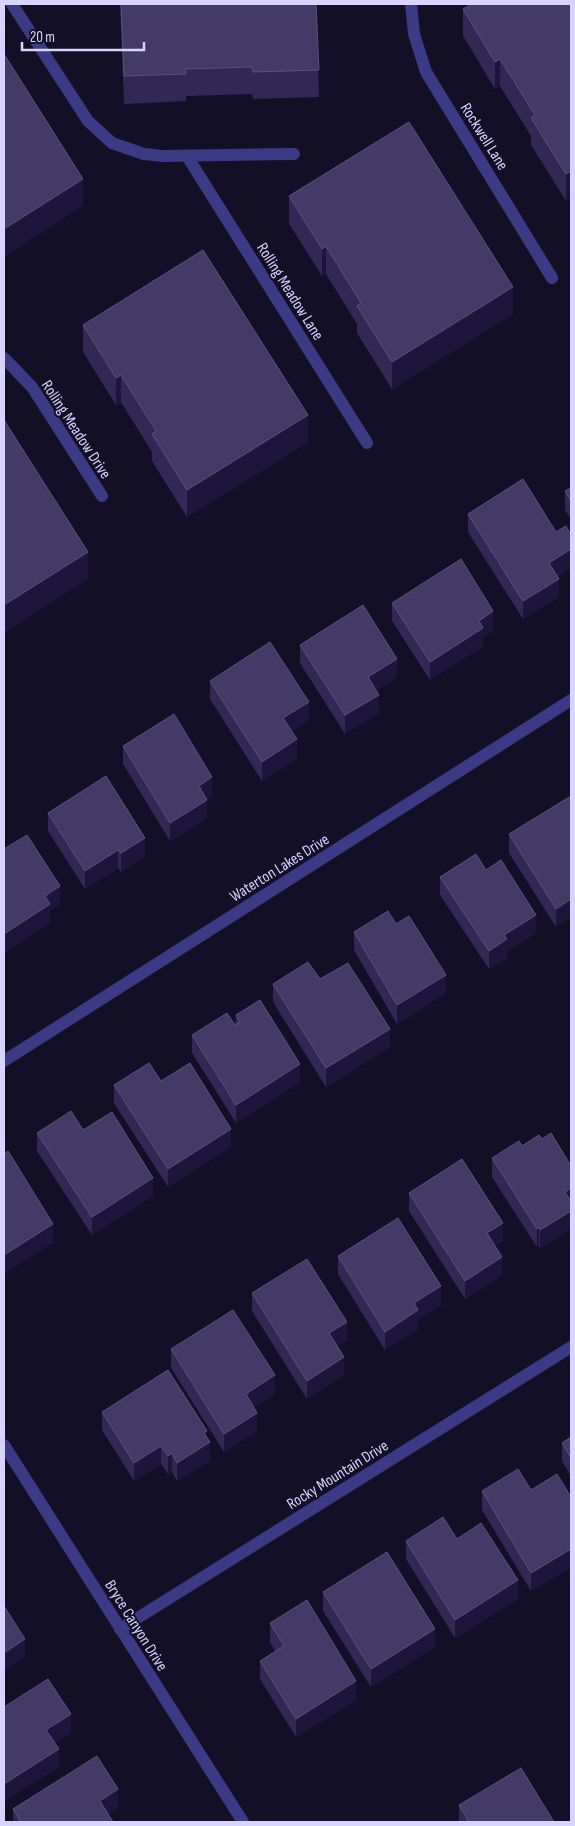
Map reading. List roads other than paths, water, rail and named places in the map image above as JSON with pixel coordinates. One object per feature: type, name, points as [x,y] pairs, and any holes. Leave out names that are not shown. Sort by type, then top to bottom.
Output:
[{"type":"street","points":[[12,4],[88,120],[112,143],[144,154],[163,156],[294,154]]},
{"type":"street","name":"Rockwell Lane","points":[[411,4],[414,34],[426,72],[552,278]]},
{"type":"street","name":"Rolling Meadow Lane","points":[[187,156],[367,443]]},
{"type":"street","name":"Rolling Meadow Drive","points":[[4,358],[32,387],[102,496]]},
{"type":"street","name":"Waterton Lakes Drive","points":[[4,1061],[571,700]]},
{"type":"street","name":"Rocky Mountain Drive","points":[[120,1629],[571,1347]]},
{"type":"street","name":"Bryce Canyon Drive","points":[[4,1445],[243,1822]]}]
